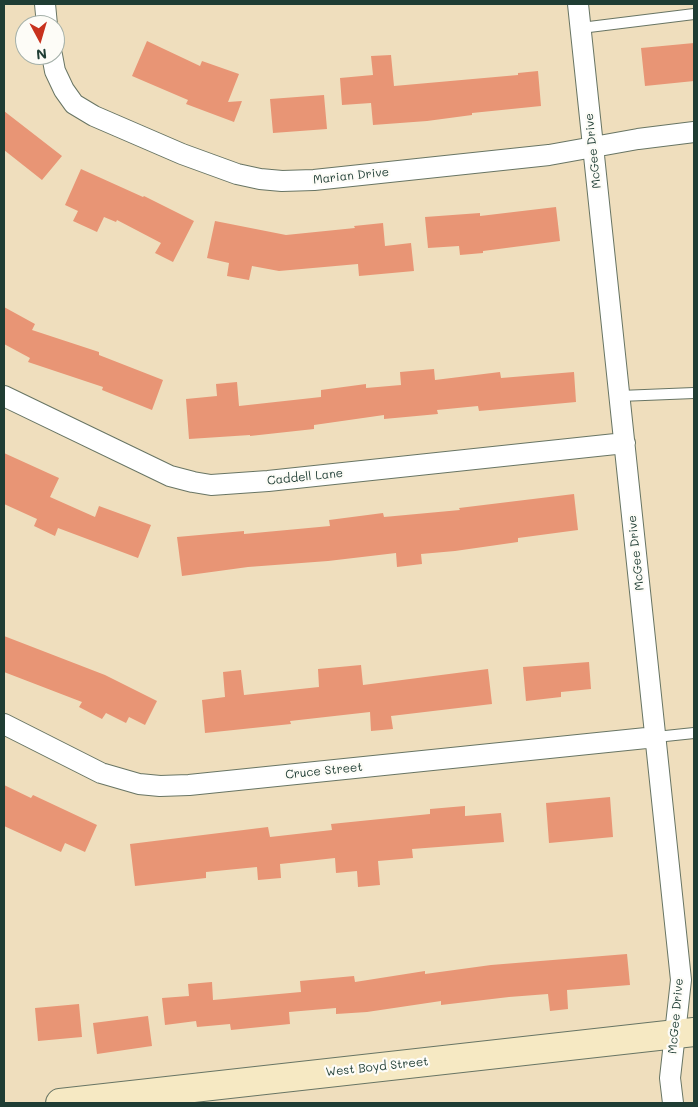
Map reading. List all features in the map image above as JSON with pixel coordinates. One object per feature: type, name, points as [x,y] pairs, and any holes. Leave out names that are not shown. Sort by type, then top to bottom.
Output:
[{"type":"street","name":"McGee Drive","points":[[578,4],[681,980],[685,1032],[670,1078],[673,1103]]},
{"type":"street","name":"Marian Drive","points":[[54,65],[64,90],[74,104],[94,116],[182,154],[237,174],[260,179],[282,181],[314,180],[549,155],[638,139],[694,132]]},
{"type":"street","name":"Caddell Lane","points":[[4,396],[170,476],[211,485],[268,481],[625,443]]},
{"type":"street","name":"Cruce Street","points":[[4,724],[101,773],[139,784],[160,786],[189,785],[656,737]]},
{"type":"street","name":"West Boyd Street","points":[[60,1103],[685,1032]]},
{"type":"lane","points":[[580,28],[694,14]]},
{"type":"lane","points":[[620,396],[694,393]]},
{"type":"lane","points":[[656,737],[694,733]]},
{"type":"building","points":[[147,41],[200,66],[202,61],[239,74],[228,102],[242,101],[234,122],[186,104],[188,100],[132,76]]},
{"type":"building","points":[[694,43],[694,81],[645,86],[641,48]]},
{"type":"building","points":[[391,55],[394,86],[518,75],[518,73],[538,71],[541,106],[472,113],[472,115],[427,121],[373,125],[371,103],[342,105],[340,78],[373,75],[371,56]]},
{"type":"building","points":[[324,95],[327,129],[273,133],[270,99]]},
{"type":"building","points":[[4,111],[62,156],[42,180],[4,150]]},
{"type":"building","points":[[81,169],[144,196],[194,221],[173,262],[155,253],[161,243],[117,220],[116,222],[104,217],[97,232],[73,221],[78,211],[65,205]]},
{"type":"building","points":[[556,207],[560,241],[460,255],[459,246],[428,248],[425,217],[480,213],[480,216]]},
{"type":"building","points":[[215,221],[286,235],[355,228],[354,226],[383,223],[385,246],[411,243],[414,271],[359,276],[358,264],[279,271],[252,266],[249,280],[227,276],[229,263],[207,258]]},
{"type":"building","points":[[4,307],[35,324],[32,330],[99,352],[99,355],[163,380],[152,410],[102,390],[103,387],[28,362],[30,358],[4,344]]},
{"type":"building","points":[[434,369],[435,380],[500,372],[501,378],[574,372],[576,402],[479,411],[478,406],[437,410],[438,414],[384,419],[384,415],[314,425],[314,429],[250,436],[189,439],[186,399],[217,396],[216,384],[237,382],[239,406],[321,397],[321,390],[366,384],[366,388],[401,385],[400,372]]},
{"type":"building","points":[[4,453],[59,478],[50,497],[95,517],[99,506],[151,525],[138,558],[58,528],[55,536],[34,526],[37,519],[4,504]]},
{"type":"building","points":[[574,494],[578,530],[518,538],[518,542],[421,554],[422,564],[397,567],[396,553],[328,561],[248,567],[182,576],[177,537],[244,531],[244,534],[330,526],[329,520],[383,513],[384,517],[460,510],[459,508]]},
{"type":"building","points":[[4,636],[105,675],[157,701],[145,725],[129,717],[126,723],[106,713],[102,719],[79,707],[82,702],[4,672]]},
{"type":"building","points":[[589,662],[591,689],[561,692],[561,697],[526,701],[523,667]]},
{"type":"building","points":[[361,665],[363,685],[488,669],[492,704],[391,716],[393,729],[371,731],[370,712],[290,721],[291,724],[205,733],[202,700],[225,697],[223,672],[241,670],[244,695],[319,687],[318,669]]},
{"type":"building","points":[[4,785],[31,798],[33,795],[97,825],[85,852],[65,843],[61,852],[4,826]]},
{"type":"building","points":[[610,797],[613,837],[549,843],[546,803]]},
{"type":"building","points":[[465,806],[465,816],[501,813],[504,842],[412,849],[413,858],[378,861],[380,885],[358,887],[357,871],[336,873],[335,858],[280,864],[281,878],[258,880],[257,867],[206,872],[206,878],[135,886],[130,844],[268,827],[270,837],[332,830],[331,824],[430,814],[430,809]]},
{"type":"building","points":[[627,954],[630,985],[567,990],[568,1009],[550,1011],[548,994],[441,1005],[441,1001],[367,1012],[336,1014],[336,1008],[289,1012],[290,1024],[231,1030],[230,1024],[197,1027],[196,1021],[165,1025],[162,998],[189,996],[188,984],[212,982],[213,1000],[301,992],[300,981],[354,976],[355,982],[425,971],[425,974],[491,965]]},
{"type":"building","points":[[79,1004],[82,1037],[38,1041],[35,1008]]},
{"type":"building","points":[[148,1016],[152,1046],[97,1054],[93,1023]]}]
